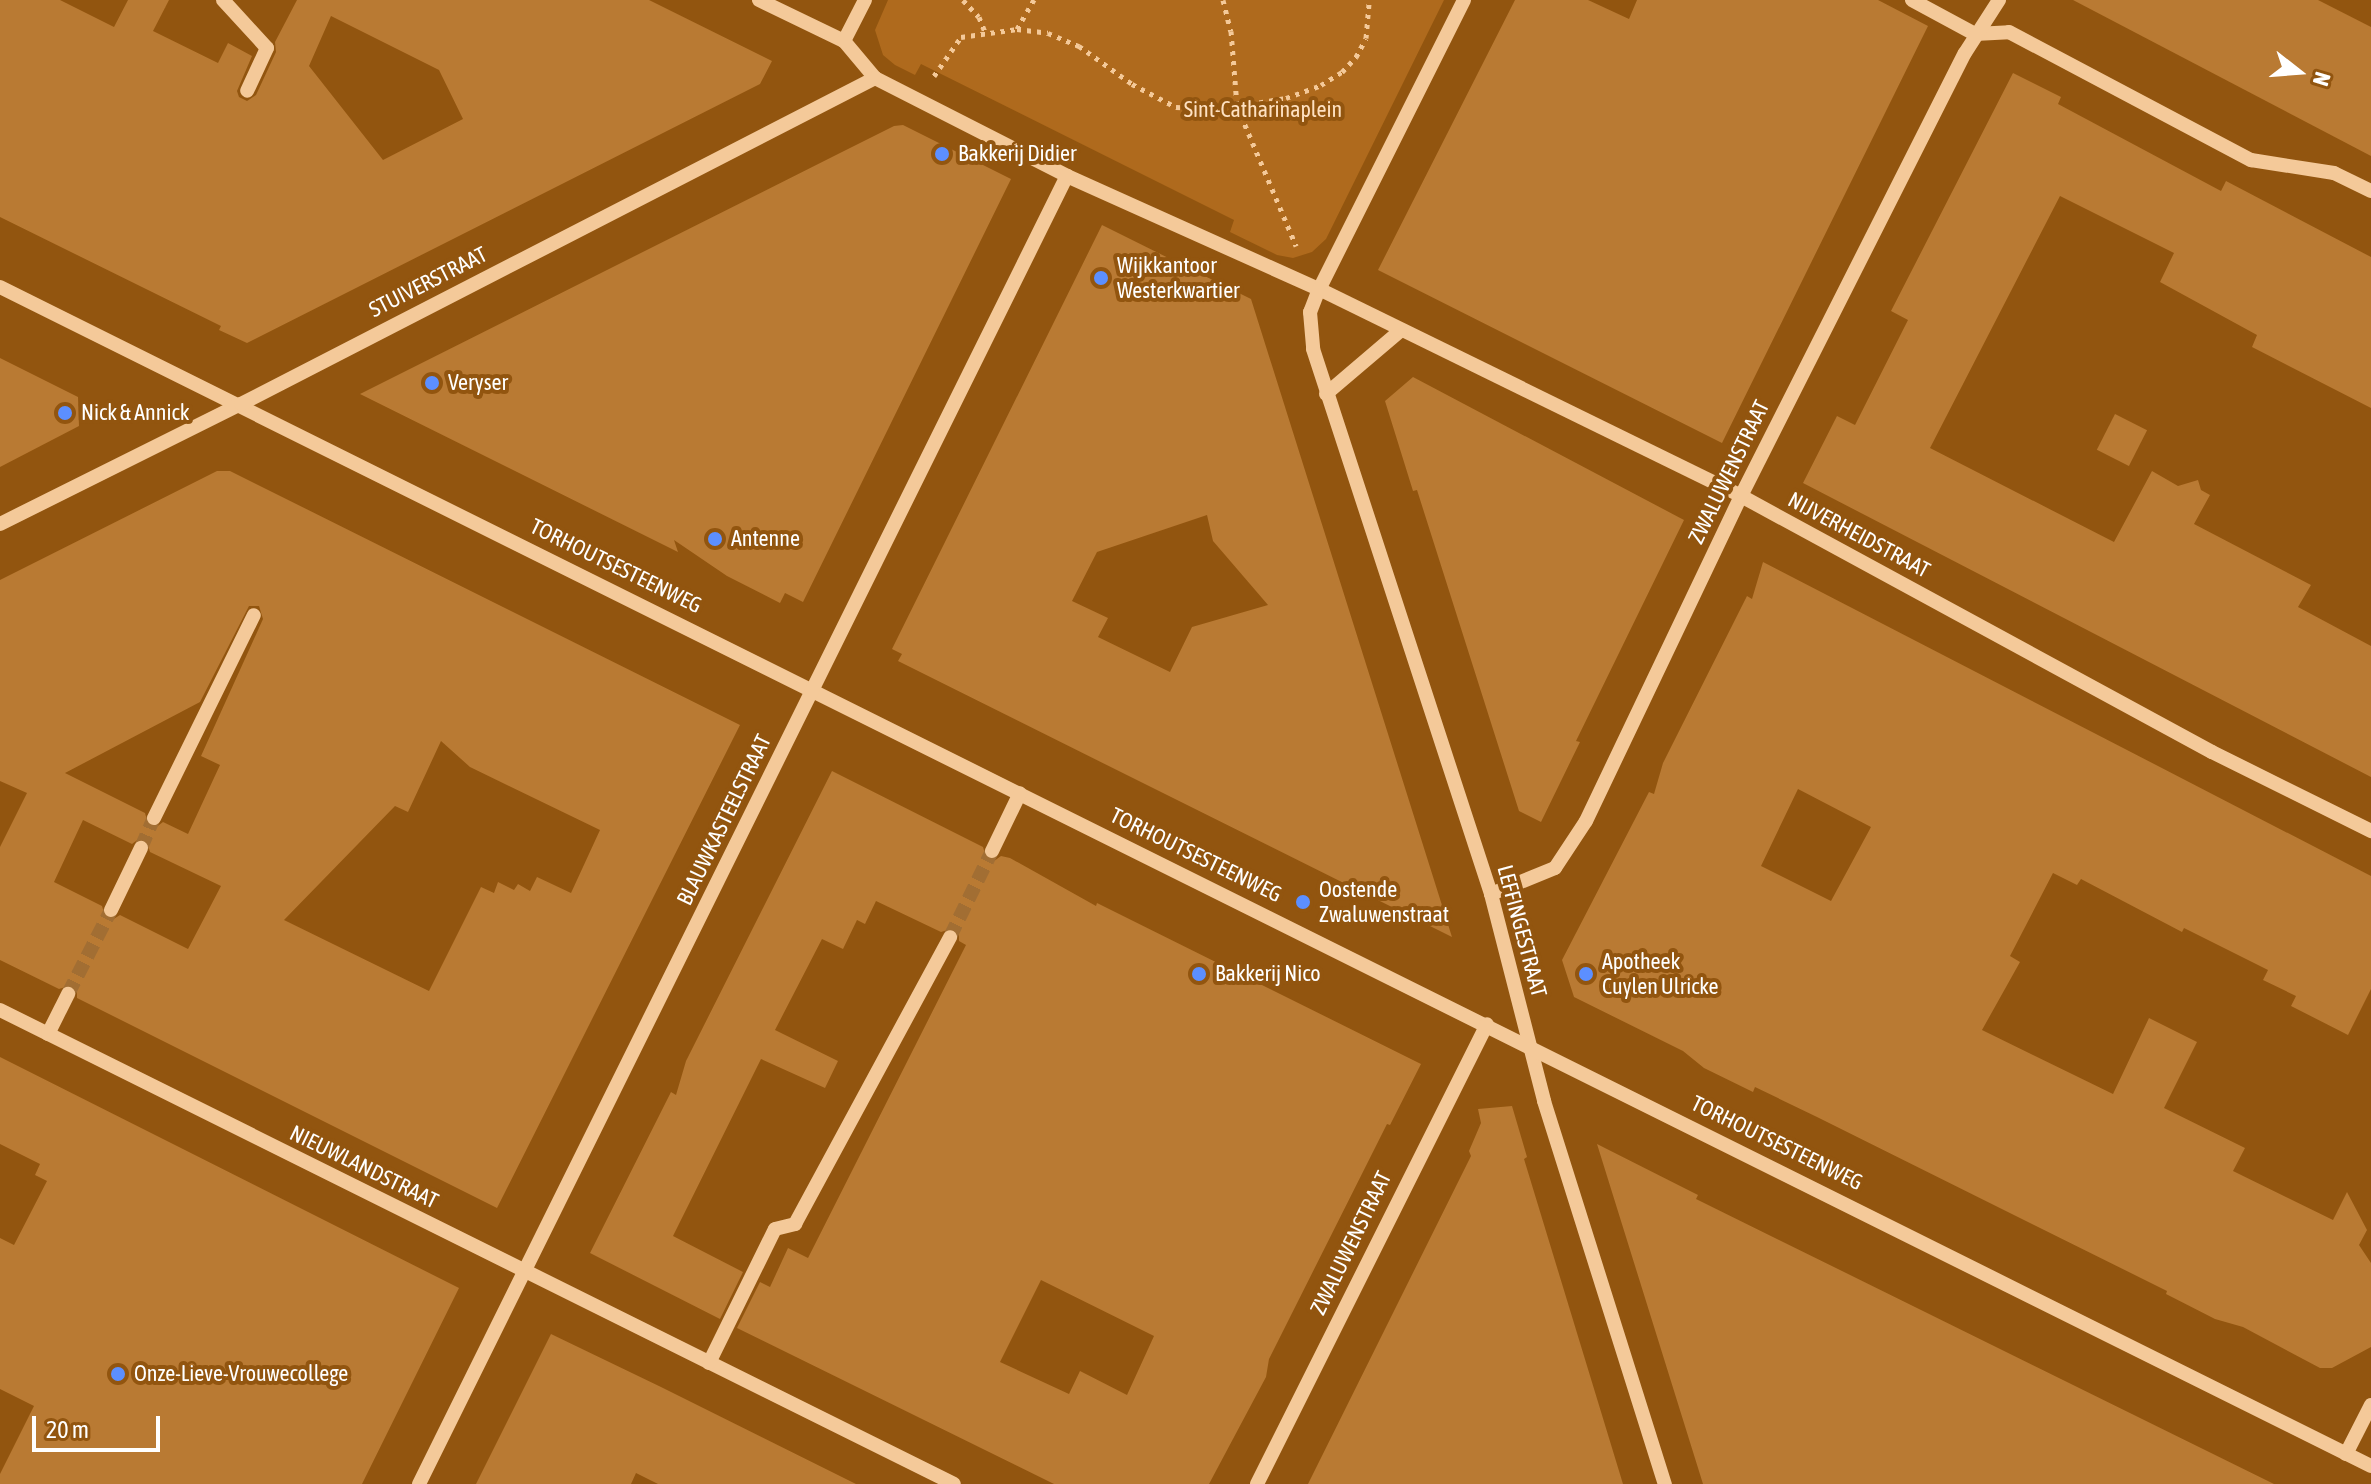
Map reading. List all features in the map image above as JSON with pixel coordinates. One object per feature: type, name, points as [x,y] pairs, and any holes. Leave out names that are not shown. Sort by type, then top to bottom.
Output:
[{"type":"street","points":[[223,0],[267,48],[247,91]]},
{"type":"street","points":[[759,0],[844,41],[875,78],[1067,176],[1319,289],[1464,0]]},
{"type":"street","points":[[844,41],[865,0]]},
{"type":"street","points":[[1912,0],[1975,34],[2009,32],[2251,160],[2334,173],[2371,191]]},
{"type":"street","name":"ZWALUWENSTRAAT","points":[[1491,894],[1555,868],[1586,821],[1741,496],[1975,34],[1999,0]]},
{"type":"street","name":"STUIVERSTRAAT","points":[[0,524],[241,404],[875,78]]},
{"type":"street","name":"BLAUWKASTEELSTRAAT","points":[[419,1484],[1067,176]]},
{"type":"street","name":"TORHOUTSESTEENWEG","points":[[0,287],[815,689],[2371,1466]]},
{"type":"street","name":"NIJVERHEIDSTRAAT","points":[[1319,289],[1741,496],[2212,752],[2371,831]]},
{"type":"street","name":"LEFFINGESTRAAT","points":[[1319,289],[1310,312],[1312,337],[1326,394],[1491,894],[1544,1101],[1665,1484]]},
{"type":"street","points":[[1326,394],[1400,331]]},
{"type":"street","points":[[154,818],[254,615]]},
{"type":"street","points":[[992,851],[1020,793]]},
{"type":"street","points":[[111,910],[141,848]]},
{"type":"street","points":[[709,1363],[775,1229],[795,1224],[950,937]]},
{"type":"street","points":[[48,1034],[68,994]]},
{"type":"street","name":"NIEUWLANDSTRAAT","points":[[0,1010],[954,1484]]},
{"type":"street","name":"ZWALUWENSTRAAT","points":[[1257,1484],[1487,1024]]},
{"type":"street","points":[[2346,1454],[2371,1405]]},
{"type":"path","points":[[963,0],[979,17],[986,34]]},
{"type":"path","points":[[1017,29],[1034,0]]},
{"type":"path","points":[[1223,0],[1231,31],[1237,106],[1301,257],[1319,289]]},
{"type":"path","points":[[918,100],[961,37],[1017,29],[1048,33],[1079,46],[1132,84],[1176,107],[1198,111],[1286,98],[1342,72],[1356,57],[1366,38],[1369,0]]},
{"type":"green space","name":"Sint-Catharinaplein","points":[[888,0],[1444,0],[1326,239],[1312,252],[1293,258],[1277,255],[1230,232],[1234,220],[921,64],[915,75],[895,65],[883,55],[875,30]]},
{"type":"building","points":[[0,0],[60,0],[114,27],[128,0],[169,0],[153,31],[218,63],[228,43],[252,56],[237,91],[239,97],[247,101],[256,95],[276,52],[275,42],[297,0],[649,0],[772,61],[760,84],[247,343],[219,330],[221,326],[0,217]],"holes":[[[331,16],[439,70],[463,119],[383,160],[309,66]]]},
{"type":"building","points":[[1515,0],[1588,0],[1629,19],[1637,0],[1878,0],[1928,26],[1722,443],[1378,270]]},
{"type":"building","points":[[2073,0],[2318,0],[2371,27],[2371,156]]},
{"type":"building","points":[[2013,73],[2061,97],[2058,104],[2221,191],[2226,181],[2371,257],[2371,408],[2252,347],[2257,335],[2160,282],[2174,253],[2060,196],[1930,448],[2114,542],[2152,471],[2178,486],[2198,480],[2201,490],[2210,495],[2194,524],[2311,585],[2298,607],[2371,646],[2371,777],[1803,483],[1837,416],[1855,425],[1908,320],[1891,311]]},
{"type":"building","points":[[903,125],[1011,179],[803,602],[785,593],[780,603],[727,576],[674,540],[678,552],[360,394],[894,126]]},
{"type":"building","points":[[1102,225],[1251,299],[1452,937],[898,661],[902,654],[892,649]],"holes":[[[1207,515],[1213,541],[1268,605],[1192,627],[1170,672],[1098,637],[1108,618],[1072,601],[1097,552]]]},
{"type":"building","points":[[0,358],[78,397],[79,426],[0,467]]},
{"type":"building","points":[[1413,377],[1684,520],[1576,741],[1580,742],[1541,822],[1519,811],[1417,490],[1413,491],[1385,401]]},
{"type":"building","points":[[2115,414],[2147,430],[2129,466],[2097,450]]},
{"type":"building","points":[[217,471],[230,471],[740,725],[497,1208],[77,998],[77,989],[72,985],[59,989],[0,960],[0,847],[27,793],[0,781],[0,580]],"holes":[[[249,606],[259,606],[263,619],[201,756],[220,765],[188,834],[163,822],[155,828],[149,827],[145,813],[65,773],[200,702]],[[441,741],[470,767],[600,830],[571,893],[537,877],[530,891],[518,884],[514,890],[498,882],[494,893],[481,887],[429,991],[284,920],[395,806],[408,812]],[[83,820],[132,844],[140,838],[146,839],[150,852],[221,886],[188,949],[120,915],[112,920],[106,919],[102,906],[54,882]]]},
{"type":"building","points":[[1763,562],[2371,876],[2371,989],[2348,1035],[2291,1006],[2296,996],[2263,980],[2268,970],[2184,928],[2182,932],[2081,879],[2077,885],[2053,873],[2010,956],[2020,962],[1982,1030],[2113,1094],[2149,1018],[2197,1042],[2164,1108],[2245,1148],[2233,1171],[2333,1220],[2347,1192],[2367,1230],[2359,1245],[2371,1263],[2371,1347],[2332,1368],[2320,1368],[2243,1327],[2215,1319],[2166,1294],[2167,1291],[1817,1117],[1755,1087],[1753,1092],[1704,1068],[1683,1051],[1574,997],[1562,960],[1649,792],[1654,794],[1663,763],[1747,596],[1752,599]],"holes":[[[1798,789],[1871,827],[1831,901],[1761,866]]]},
{"type":"building","points":[[832,771],[983,847],[987,860],[994,861],[1001,856],[1010,858],[1096,906],[1097,903],[1421,1064],[1390,1125],[1387,1124],[1269,1359],[1266,1377],[1209,1484],[1054,1484],[737,1328],[760,1282],[770,1287],[788,1248],[808,1258],[966,945],[959,941],[959,932],[954,928],[941,932],[876,901],[865,924],[857,920],[843,949],[822,939],[775,1030],[838,1061],[825,1088],[761,1059],[673,1236],[743,1272],[720,1319],[590,1253],[671,1092],[676,1095],[686,1061]],"holes":[[[1041,1280],[1154,1336],[1127,1395],[1080,1371],[1069,1394],[1000,1362]]]},
{"type":"building","points":[[0,1057],[459,1288],[362,1484],[0,1484],[0,1474],[34,1406],[0,1389],[0,1238],[14,1245],[47,1181],[35,1175],[40,1164],[0,1144]]},
{"type":"building","points":[[1512,1106],[1527,1157],[1524,1159],[1623,1484],[1308,1484],[1471,1156],[1469,1151],[1481,1123],[1478,1109]]},
{"type":"building","points":[[1597,1144],[1698,1195],[1696,1199],[2274,1484],[1703,1484]]},
{"type":"building","points":[[551,1334],[856,1484],[658,1484],[636,1473],[631,1484],[476,1484]]},
{"type":"tunnel","points":[[141,848],[154,818]]},
{"type":"tunnel","points":[[950,937],[992,851]]},
{"type":"tunnel","points":[[68,994],[111,910]]},
{"type":"place","name":"Bakkerij Didier","points":[[942,154]]},
{"type":"place","name":"Wijkkantoor Westerkwartier","points":[[1101,278]]},
{"type":"place","name":"Veryser","points":[[432,383]]},
{"type":"place","name":"Nick & Annick","points":[[65,413]]},
{"type":"place","name":"Antenne","points":[[715,539]]},
{"type":"place","name":"Oostende Zwaluwenstraat","points":[[1303,902]]},
{"type":"place","name":"Bakkerij Nico","points":[[1199,974]]},
{"type":"place","name":"Apotheek Cuylen Ulricke","points":[[1586,974]]},
{"type":"place","name":"Onze-Lieve-Vrouwecollege","points":[[118,1374]]}]
